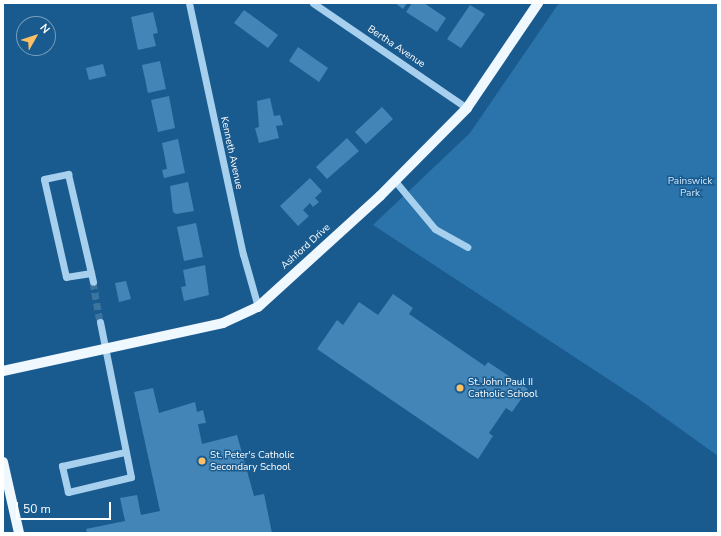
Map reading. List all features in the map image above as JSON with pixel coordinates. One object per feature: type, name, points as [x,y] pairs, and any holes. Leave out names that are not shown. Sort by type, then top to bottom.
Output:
[{"type":"main road","name":"Ashford Drive","points":[[3,371],[223,323],[258,307],[395,181],[467,108],[538,3]]},
{"type":"main road","points":[[3,462],[19,533]]},
{"type":"street","name":"Kenneth Avenue","points":[[189,3],[243,254],[258,307]]},
{"type":"street","name":"Bertha Avenue","points":[[313,3],[467,108]]},
{"type":"street","points":[[91,273],[66,277],[44,179],[68,174],[91,273],[93,282]]},
{"type":"street","points":[[395,181],[435,229],[467,247]]},
{"type":"street","points":[[100,322],[104,349],[131,477],[68,492],[62,466],[125,452]]},
{"type":"green space","name":"Painswick Park","points":[[559,3],[718,3],[718,456],[640,400],[373,225],[470,133]]},
{"type":"building","points":[[395,3],[407,3],[403,9]]},
{"type":"building","points":[[412,3],[424,3],[446,18],[437,32],[406,12]]},
{"type":"building","points":[[470,5],[485,14],[461,48],[447,39]]},
{"type":"building","points":[[244,10],[278,35],[268,48],[234,23]]},
{"type":"building","points":[[153,12],[158,33],[153,34],[156,46],[138,50],[131,17]]},
{"type":"building","points":[[298,47],[328,68],[319,82],[289,61]]},
{"type":"building","points":[[160,61],[166,89],[148,93],[142,65]]},
{"type":"building","points":[[103,64],[106,76],[89,80],[86,68]]},
{"type":"building","points":[[169,96],[175,128],[158,132],[151,100]]},
{"type":"building","points":[[270,98],[274,116],[280,115],[283,125],[276,126],[279,138],[259,143],[255,128],[259,127],[257,101]]},
{"type":"building","points":[[382,107],[393,119],[366,144],[355,132]]},
{"type":"building","points":[[347,138],[359,151],[327,179],[316,167]]},
{"type":"building","points":[[178,139],[185,173],[164,178],[162,170],[167,169],[162,143]]},
{"type":"building","points":[[310,178],[322,191],[315,198],[319,202],[313,207],[310,203],[303,210],[309,216],[298,226],[280,206]]},
{"type":"building","points":[[188,182],[194,211],[176,214],[173,212],[170,186]]},
{"type":"building","points":[[196,223],[203,257],[184,261],[177,227]]},
{"type":"building","points":[[205,265],[209,295],[184,301],[181,287],[186,286],[183,270]]},
{"type":"building","points":[[126,281],[131,299],[119,302],[115,283]]},
{"type":"building","points":[[393,294],[413,308],[409,314],[485,366],[488,362],[528,389],[512,412],[506,408],[489,433],[493,436],[478,459],[317,349],[337,320],[343,325],[359,302],[378,315]]},
{"type":"building","points":[[153,388],[159,413],[195,402],[197,412],[203,410],[206,423],[198,424],[202,444],[237,435],[254,496],[264,494],[272,533],[87,533],[86,529],[125,521],[120,498],[137,495],[141,515],[160,511],[134,392]]},
{"type":"tunnel","points":[[93,282],[100,322]]},
{"type":"place","name":"St. John Paul II Catholic School","points":[[460,388]]},
{"type":"place","name":"St. Peter's Catholic Secondary School","points":[[202,461]]}]
